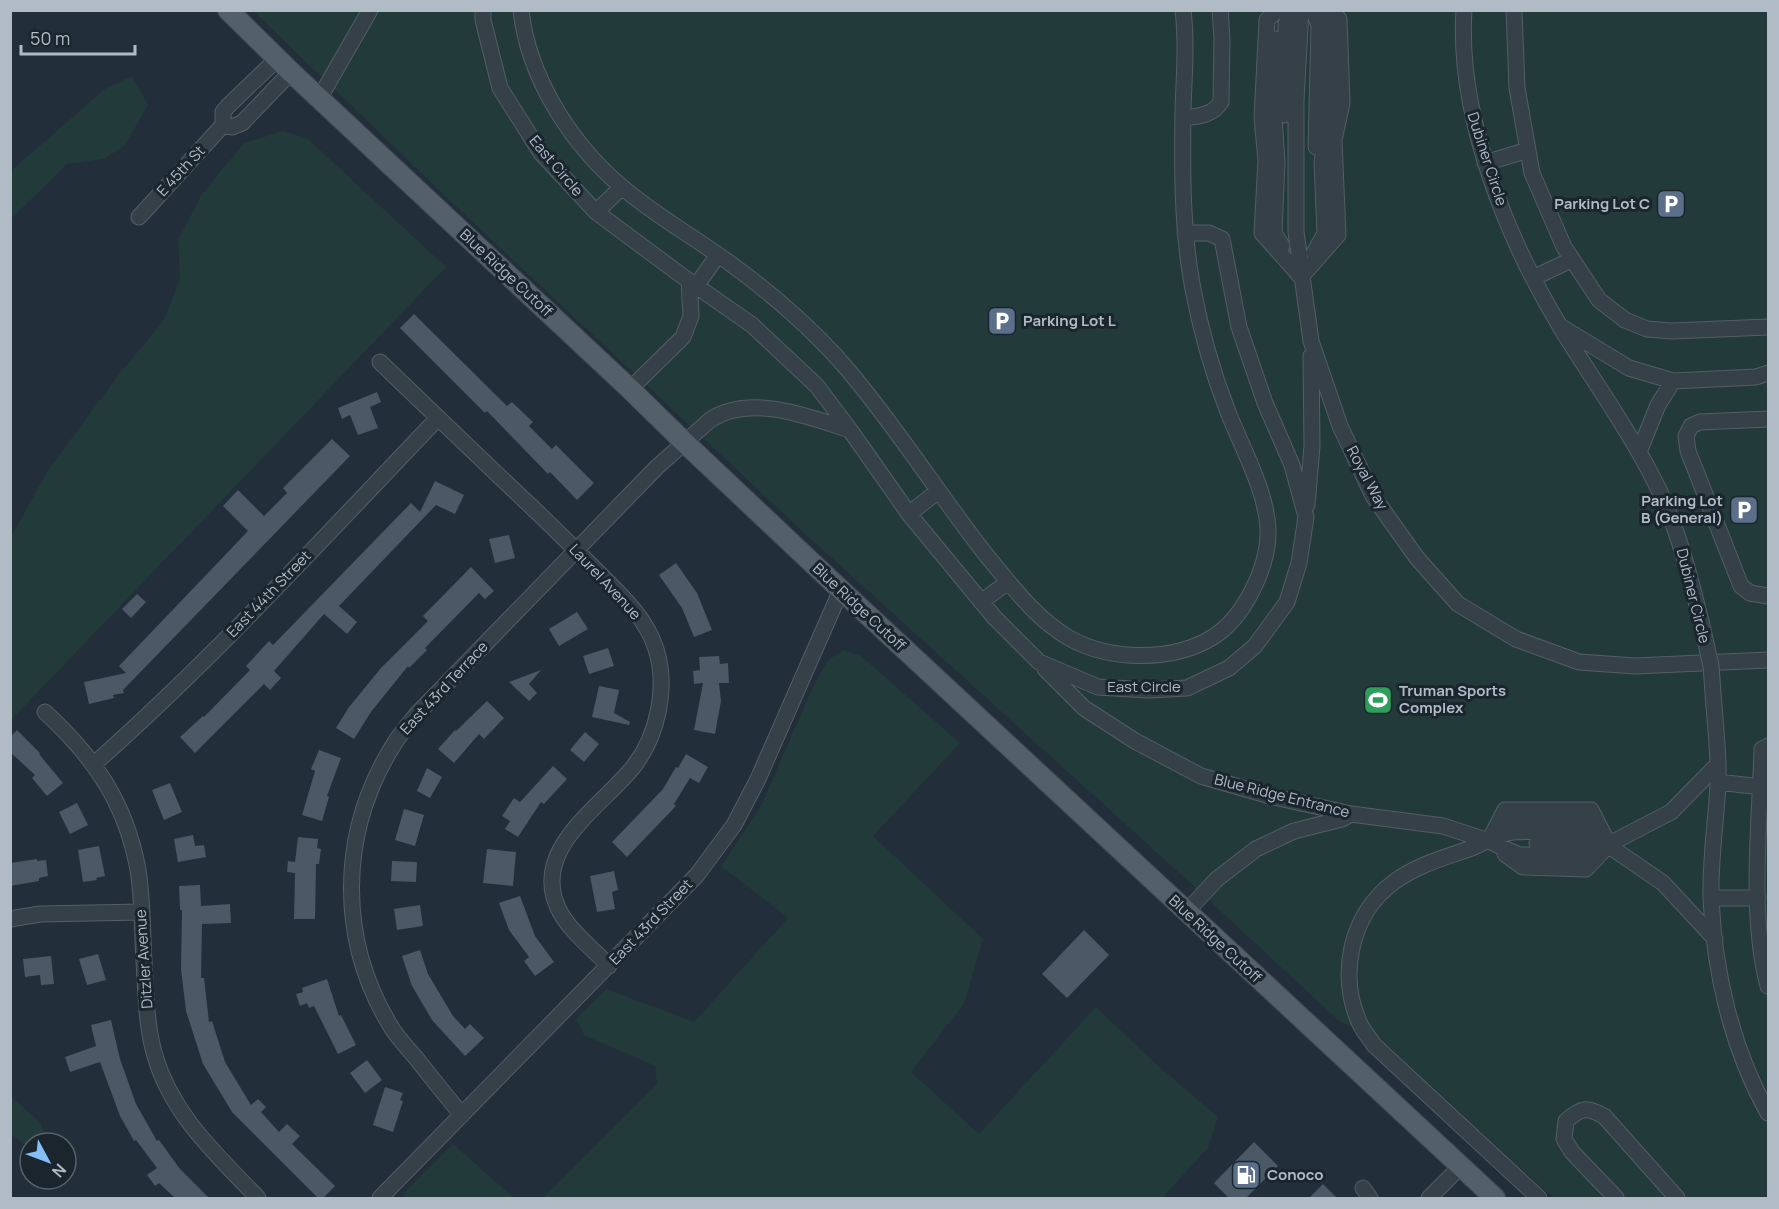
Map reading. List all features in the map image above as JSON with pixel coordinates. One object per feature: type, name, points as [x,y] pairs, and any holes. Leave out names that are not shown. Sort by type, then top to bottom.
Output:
[{"type":"main road","name":"Blue Ridge Cutoff","points":[[228,10],[284,66],[630,389],[841,590],[1495,1198]]},
{"type":"street","points":[[319,99],[370,10]]},
{"type":"street","name":"East Circle","points":[[483,10],[483,20],[500,88],[541,153],[596,212],[752,325],[817,386],[909,514],[981,602],[1039,662],[1098,687],[1149,690],[1187,688],[1229,668],[1255,646],[1287,602],[1299,563],[1306,517],[1312,446],[1311,340]]},
{"type":"street","points":[[521,10],[523,34],[532,62],[559,114],[590,153],[622,187],[718,255],[788,310],[846,368],[1008,582],[1042,619],[1072,639],[1103,651],[1129,655],[1157,655],[1188,648],[1213,637],[1234,619],[1248,597],[1267,552],[1268,524],[1262,494],[1226,407],[1207,353],[1192,283],[1185,233],[1183,118],[1186,65],[1183,10]]},
{"type":"street","points":[[1183,118],[1206,115],[1215,111],[1221,102],[1220,10]]},
{"type":"street","points":[[1278,10],[1268,20],[1262,118],[1266,160],[1262,233],[1301,277]]},
{"type":"street","points":[[1286,10],[1277,22],[1274,116],[1277,162],[1274,233],[1301,277]]},
{"type":"street","points":[[1292,10],[1286,24],[1285,234],[1301,277]]},
{"type":"street","name":"Royal Way","points":[[1301,10],[1296,100],[1296,232],[1301,277],[1311,340],[1340,426],[1373,496],[1418,558],[1458,604],[1516,639],[1579,662],[1635,666],[1768,660]]},
{"type":"street","points":[[1301,277],[1306,234],[1303,172],[1308,25],[1306,10]]},
{"type":"street","points":[[1301,277],[1315,236],[1314,172],[1319,25],[1313,10]]},
{"type":"street","points":[[1301,277],[1325,233],[1322,163],[1329,116],[1330,23],[1320,10]]},
{"type":"street","points":[[1301,277],[1338,236],[1334,140],[1342,103],[1339,19],[1329,10]]},
{"type":"street","name":"Dubiner Circle","points":[[1464,10],[1464,53],[1469,98],[1485,163],[1496,193],[1533,278],[1639,452],[1660,493],[1682,548],[1711,666],[1718,764],[1712,898],[1720,975],[1730,1017],[1763,1092],[1768,1113]]},
{"type":"street","points":[[1514,10],[1517,87],[1532,173],[1571,260],[1588,286],[1610,310],[1624,320],[1647,329],[1672,331],[1768,327]]},
{"type":"street","name":"E 45th St","points":[[223,126],[232,127],[242,123],[284,66]]},
{"type":"street","name":"E 45th St","points":[[139,216],[223,126],[223,112],[228,105],[284,66]]},
{"type":"street","points":[[1485,163],[1528,150]]},
{"type":"street","points":[[596,212],[622,187]]},
{"type":"street","name":"East Circle","points":[[1185,233],[1209,233],[1222,239],[1239,327],[1266,403],[1292,465],[1306,517]]},
{"type":"street","points":[[630,389],[682,337],[691,316],[692,283],[718,255]]},
{"type":"street","points":[[1533,278],[1571,260]]},
{"type":"street","points":[[1561,327],[1629,368],[1673,381],[1756,377],[1768,373]]},
{"type":"street","name":"Laurel Avenue","points":[[380,362],[576,550],[630,605],[642,619],[656,649],[662,685],[656,719],[644,750],[621,782],[565,840],[555,861],[553,893],[561,914],[609,966]]},
{"type":"street","points":[[1639,452],[1658,405],[1673,381]]},
{"type":"street","points":[[684,442],[720,413],[746,408],[791,412],[850,430]]},
{"type":"street","name":"East 44th Street","points":[[94,764],[149,715],[201,663],[438,418]]},
{"type":"street","points":[[1768,419],[1700,422],[1691,426],[1686,436],[1688,451],[1741,586],[1749,593],[1768,596]]},
{"type":"street","name":"East 43rd Terrace","points":[[462,1115],[394,1030],[366,978],[357,946],[352,912],[351,879],[356,839],[369,794],[394,743],[416,715],[657,466],[684,442]]},
{"type":"street","points":[[909,514],[938,491]]},
{"type":"street","points":[[981,602],[1008,582]]},
{"type":"street","name":"East 43rd Street","points":[[380,1198],[697,875],[734,825],[758,779],[841,590]]},
{"type":"street","name":"Blue Ridge Entrance","points":[[1039,662],[1084,708],[1135,741],[1201,776],[1270,796],[1351,814],[1443,826],[1489,841]]},
{"type":"street","name":"Ditzler Avenue","points":[[45,712],[73,737],[94,764],[113,795],[130,836],[138,871],[148,1028],[155,1058],[169,1093],[199,1137],[258,1198]]},
{"type":"street","points":[[1768,746],[1762,748],[1758,898],[1761,960],[1768,986]]},
{"type":"street","points":[[1489,841],[1523,867],[1586,869],[1609,846],[1671,812],[1718,764]]},
{"type":"street","points":[[1718,782],[1761,787]]},
{"type":"street","points":[[1186,912],[1216,879],[1256,849],[1294,831],[1342,819],[1351,814]]},
{"type":"street","points":[[1489,841],[1503,823],[1524,819],[1590,822],[1609,846],[1663,883],[1715,939]]},
{"type":"street","points":[[1539,1198],[1374,1045],[1361,1026],[1353,1003],[1349,975],[1355,936],[1365,912],[1378,894],[1396,880],[1420,866],[1489,841],[1609,846]]},
{"type":"street","points":[[1712,898],[1758,898]]},
{"type":"street","points":[[10,919],[40,914],[141,912]]},
{"type":"street","points":[[1616,1198],[1572,1152],[1564,1139],[1566,1121],[1577,1112],[1589,1109],[1604,1116],[1677,1198]]},
{"type":"street","points":[[1429,1198],[1460,1167]]},
{"type":"green space","name":"Truman Sports Complex","points":[[253,11],[1768,11],[1768,1198],[1553,1198],[1388,1046],[1338,1020],[802,531],[463,213]]},
{"type":"green space","points":[[132,76],[148,105],[125,145],[104,159],[67,164],[11,219],[11,171],[106,88]]},
{"type":"green space","points":[[283,131],[307,138],[446,267],[11,720],[11,537],[48,470],[120,373],[164,320],[180,278],[178,240],[202,194],[244,143]]},
{"type":"green space","points":[[843,650],[861,656],[960,743],[873,836],[983,939],[964,1004],[911,1072],[979,1134],[1096,1007],[1155,1063],[1218,1117],[1208,1148],[1162,1198],[543,1198],[657,1084],[655,1066],[584,1035],[576,1019],[606,989],[694,1022],[788,918],[721,866],[761,806],[811,691],[828,660]]},
{"type":"green space","points":[[10,1096],[40,1122],[44,1131],[18,1131],[18,1140],[11,1134]]},
{"type":"green space","points":[[453,1144],[514,1198],[407,1198],[402,1195]]},
{"type":"building","points":[[414,314],[507,406],[512,402],[533,422],[529,426],[552,449],[556,445],[594,483],[577,500],[400,328]]},
{"type":"building","points":[[377,392],[381,402],[370,407],[378,428],[358,435],[350,415],[342,419],[338,408]]},
{"type":"building","points":[[332,439],[350,456],[123,690],[124,693],[89,704],[84,682],[126,673],[119,666],[248,531],[223,506],[238,490],[264,516],[287,493],[283,488]]},
{"type":"building","points":[[435,481],[464,495],[455,514],[436,505],[339,606],[357,622],[347,634],[324,614],[274,671],[281,678],[270,690],[264,684],[195,753],[180,737],[204,717],[250,670],[246,666],[269,641],[273,645],[411,503],[420,512]]},
{"type":"building","points":[[509,535],[515,558],[495,563],[489,539]]},
{"type":"building","points":[[676,563],[697,593],[712,630],[694,637],[682,608],[659,575]]},
{"type":"building","points":[[471,567],[494,591],[485,599],[479,593],[425,648],[427,650],[409,668],[408,666],[371,712],[354,739],[336,728],[349,707],[381,668],[428,621],[423,616]]},
{"type":"building","points":[[137,594],[146,602],[131,618],[122,609]]},
{"type":"building","points":[[577,612],[588,629],[559,646],[549,629]]},
{"type":"building","points":[[608,648],[614,666],[589,674],[583,656]]},
{"type":"building","points":[[719,656],[720,664],[728,663],[729,683],[719,683],[721,701],[715,734],[694,730],[703,683],[694,684],[693,671],[700,670],[699,657]]},
{"type":"building","points":[[541,670],[529,684],[537,693],[529,701],[509,682]]},
{"type":"building","points":[[599,686],[619,690],[614,713],[630,722],[629,725],[592,717]]},
{"type":"building","points":[[487,701],[504,718],[484,739],[479,734],[454,763],[438,749]]},
{"type":"building","points":[[17,730],[40,753],[63,783],[47,796],[32,778],[35,775],[10,752],[10,737]]},
{"type":"building","points":[[585,732],[599,744],[584,762],[570,750]]},
{"type":"building","points":[[319,750],[341,758],[327,796],[329,797],[322,821],[302,815],[315,771],[311,769]]},
{"type":"building","points":[[686,754],[708,767],[699,783],[690,778],[674,804],[676,806],[627,857],[612,842],[663,789]]},
{"type":"building","points":[[553,766],[567,779],[544,804],[541,802],[518,837],[505,829],[510,821],[502,816],[514,798],[520,802]]},
{"type":"building","points":[[427,768],[442,777],[430,798],[417,791]]},
{"type":"building","points":[[170,783],[182,812],[164,820],[152,790]]},
{"type":"building","points":[[77,803],[88,825],[70,834],[59,812]]},
{"type":"building","points":[[404,809],[424,815],[415,846],[395,840]]},
{"type":"building","points":[[193,835],[195,846],[204,845],[206,857],[178,862],[174,839]]},
{"type":"building","points":[[298,837],[318,839],[317,848],[321,849],[319,864],[316,864],[315,919],[294,919],[295,873],[287,872],[288,861],[295,862]]},
{"type":"building","points":[[99,846],[105,876],[83,882],[78,850]]},
{"type":"building","points":[[487,849],[516,852],[513,886],[483,883]]},
{"type":"building","points":[[37,859],[37,861],[46,860],[48,876],[39,878],[39,881],[10,886],[10,863]]},
{"type":"building","points":[[392,861],[417,862],[416,882],[391,881]]},
{"type":"building","points":[[614,871],[618,890],[612,892],[615,909],[597,912],[590,876]]},
{"type":"building","points":[[200,885],[201,906],[230,904],[231,923],[202,924],[201,978],[204,978],[209,1022],[212,1021],[225,1062],[251,1105],[258,1099],[266,1107],[261,1112],[279,1132],[287,1124],[300,1136],[292,1144],[335,1186],[323,1198],[318,1198],[232,1112],[203,1064],[186,1011],[181,969],[182,910],[180,910],[179,886]]},
{"type":"building","points":[[520,896],[535,936],[554,962],[535,976],[524,961],[529,957],[509,930],[499,903]]},
{"type":"building","points":[[420,905],[423,926],[397,930],[394,909]]},
{"type":"building","points":[[1084,930],[1109,955],[1067,998],[1042,974]]},
{"type":"building","points":[[420,950],[428,974],[453,1016],[465,1029],[470,1024],[484,1038],[465,1056],[432,1020],[412,986],[402,956]]},
{"type":"building","points":[[98,954],[106,980],[87,985],[79,959]]},
{"type":"building","points":[[51,956],[54,984],[41,985],[40,975],[25,977],[23,959]]},
{"type":"building","points":[[327,979],[339,1016],[341,1015],[356,1045],[338,1054],[314,1006],[309,1008],[307,1003],[300,1006],[296,994],[303,992],[302,988]]},
{"type":"building","points":[[111,1020],[120,1059],[136,1104],[157,1141],[159,1140],[180,1169],[209,1198],[175,1198],[159,1183],[155,1186],[147,1175],[157,1168],[136,1140],[134,1141],[120,1116],[100,1062],[70,1072],[65,1057],[96,1046],[91,1025]]},
{"type":"building","points":[[367,1060],[382,1080],[365,1093],[350,1073]]},
{"type":"building","points":[[385,1087],[403,1093],[400,1100],[403,1101],[393,1132],[373,1125]]},
{"type":"building","name":"Conoco","points":[[1254,1142],[1278,1166],[1246,1198],[1229,1198],[1214,1183]]},
{"type":"building","points":[[1323,1184],[1337,1198],[1309,1198]]},
{"type":"place","name":"Parking Lot C","points":[[1671,204]]},
{"type":"place","name":"Parking Lot L","points":[[1002,321]]},
{"type":"place","name":"Parking Lot B (General)","points":[[1744,510]]},
{"type":"place","name":"Truman Sports Complex","points":[[1378,700]]},
{"type":"place","name":"Conoco","points":[[1246,1175]]}]
